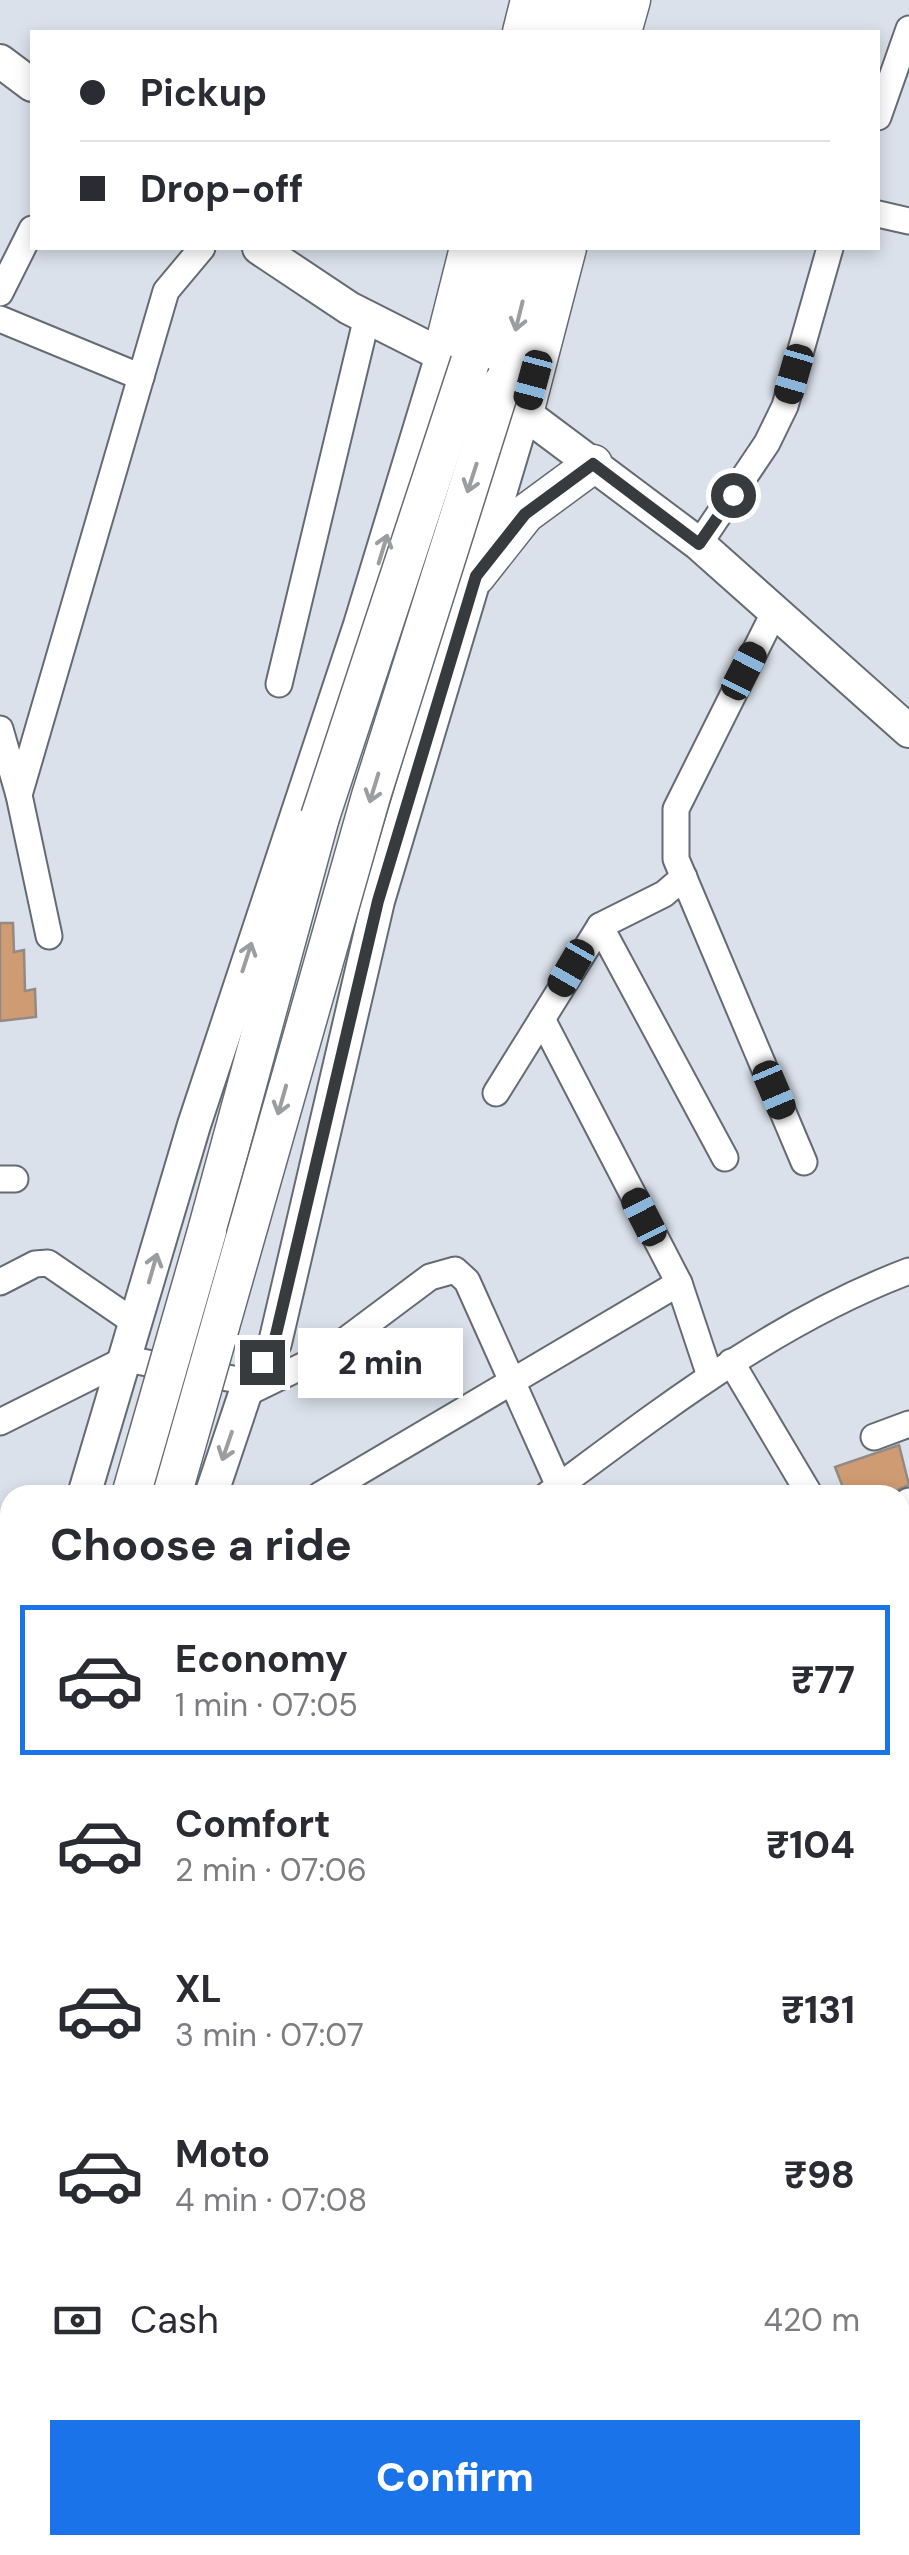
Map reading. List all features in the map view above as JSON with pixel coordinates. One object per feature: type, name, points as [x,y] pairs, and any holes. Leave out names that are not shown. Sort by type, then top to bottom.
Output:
[{"type":"highway","points":[[522,30],[530,0]]},
{"type":"highway","points":[[554,30],[562,0]]},
{"type":"highway","points":[[592,30],[599,0]]},
{"type":"highway","points":[[622,30],[630,0]]},
{"type":"highway","points":[[468,250],[442,355],[524,413],[566,250]]},
{"type":"highway","points":[[134,1485],[320,817],[470,362],[498,250]]},
{"type":"highway","points":[[175,1485],[371,796],[502,385],[536,250]]},
{"type":"highway","points":[[476,576],[525,514],[593,464]]},
{"type":"main road","points":[[0,62],[30,84]]},
{"type":"main road","points":[[87,1485],[194,1126],[360,625],[442,355],[367,316],[263,250]]},
{"type":"main road","points":[[214,1485],[247,1388],[274,1343],[378,901],[524,413],[699,544],[909,731]]},
{"type":"street","points":[[880,111],[909,29]]},
{"type":"street","points":[[880,215],[909,222]]},
{"type":"street","points":[[2,281],[30,232]]},
{"type":"street","points":[[20,795],[166,291],[200,250]]},
{"type":"street","points":[[699,544],[768,443],[785,406],[829,250]]},
{"type":"street","points":[[279,684],[367,316]]},
{"type":"street","points":[[0,318],[141,376]]},
{"type":"street","points":[[774,612],[676,809],[673,828],[684,877],[804,1162]]},
{"type":"street","points":[[0,729],[20,795],[49,936]]},
{"type":"street","points":[[496,1093],[600,926],[664,894],[684,877]]},
{"type":"street","points":[[600,926],[725,1158]]},
{"type":"street","points":[[542,1019],[720,1369],[803,1485]]},
{"type":"street","points":[[0,1282],[35,1264],[48,1262],[136,1324]]},
{"type":"street","points":[[0,1422],[126,1359],[247,1388],[326,1354],[389,1305],[444,1270],[455,1270],[468,1281],[511,1379],[551,1485]]},
{"type":"street","points":[[561,1485],[720,1369],[799,1319],[909,1271]]},
{"type":"street","points":[[336,1485],[678,1283]]},
{"type":"street","points":[[874,1438],[909,1424]]},
{"type":"building","points":[[0,923],[13,923],[14,952],[24,950],[25,991],[35,989],[36,1017],[0,1021]]},
{"type":"building","points":[[899,1445],[909,1485],[842,1485],[835,1467]]},
{"type":"route","points":[[262,1362],[274,1343],[378,901],[476,576],[525,514],[593,464],[699,544],[733,495]]}]
